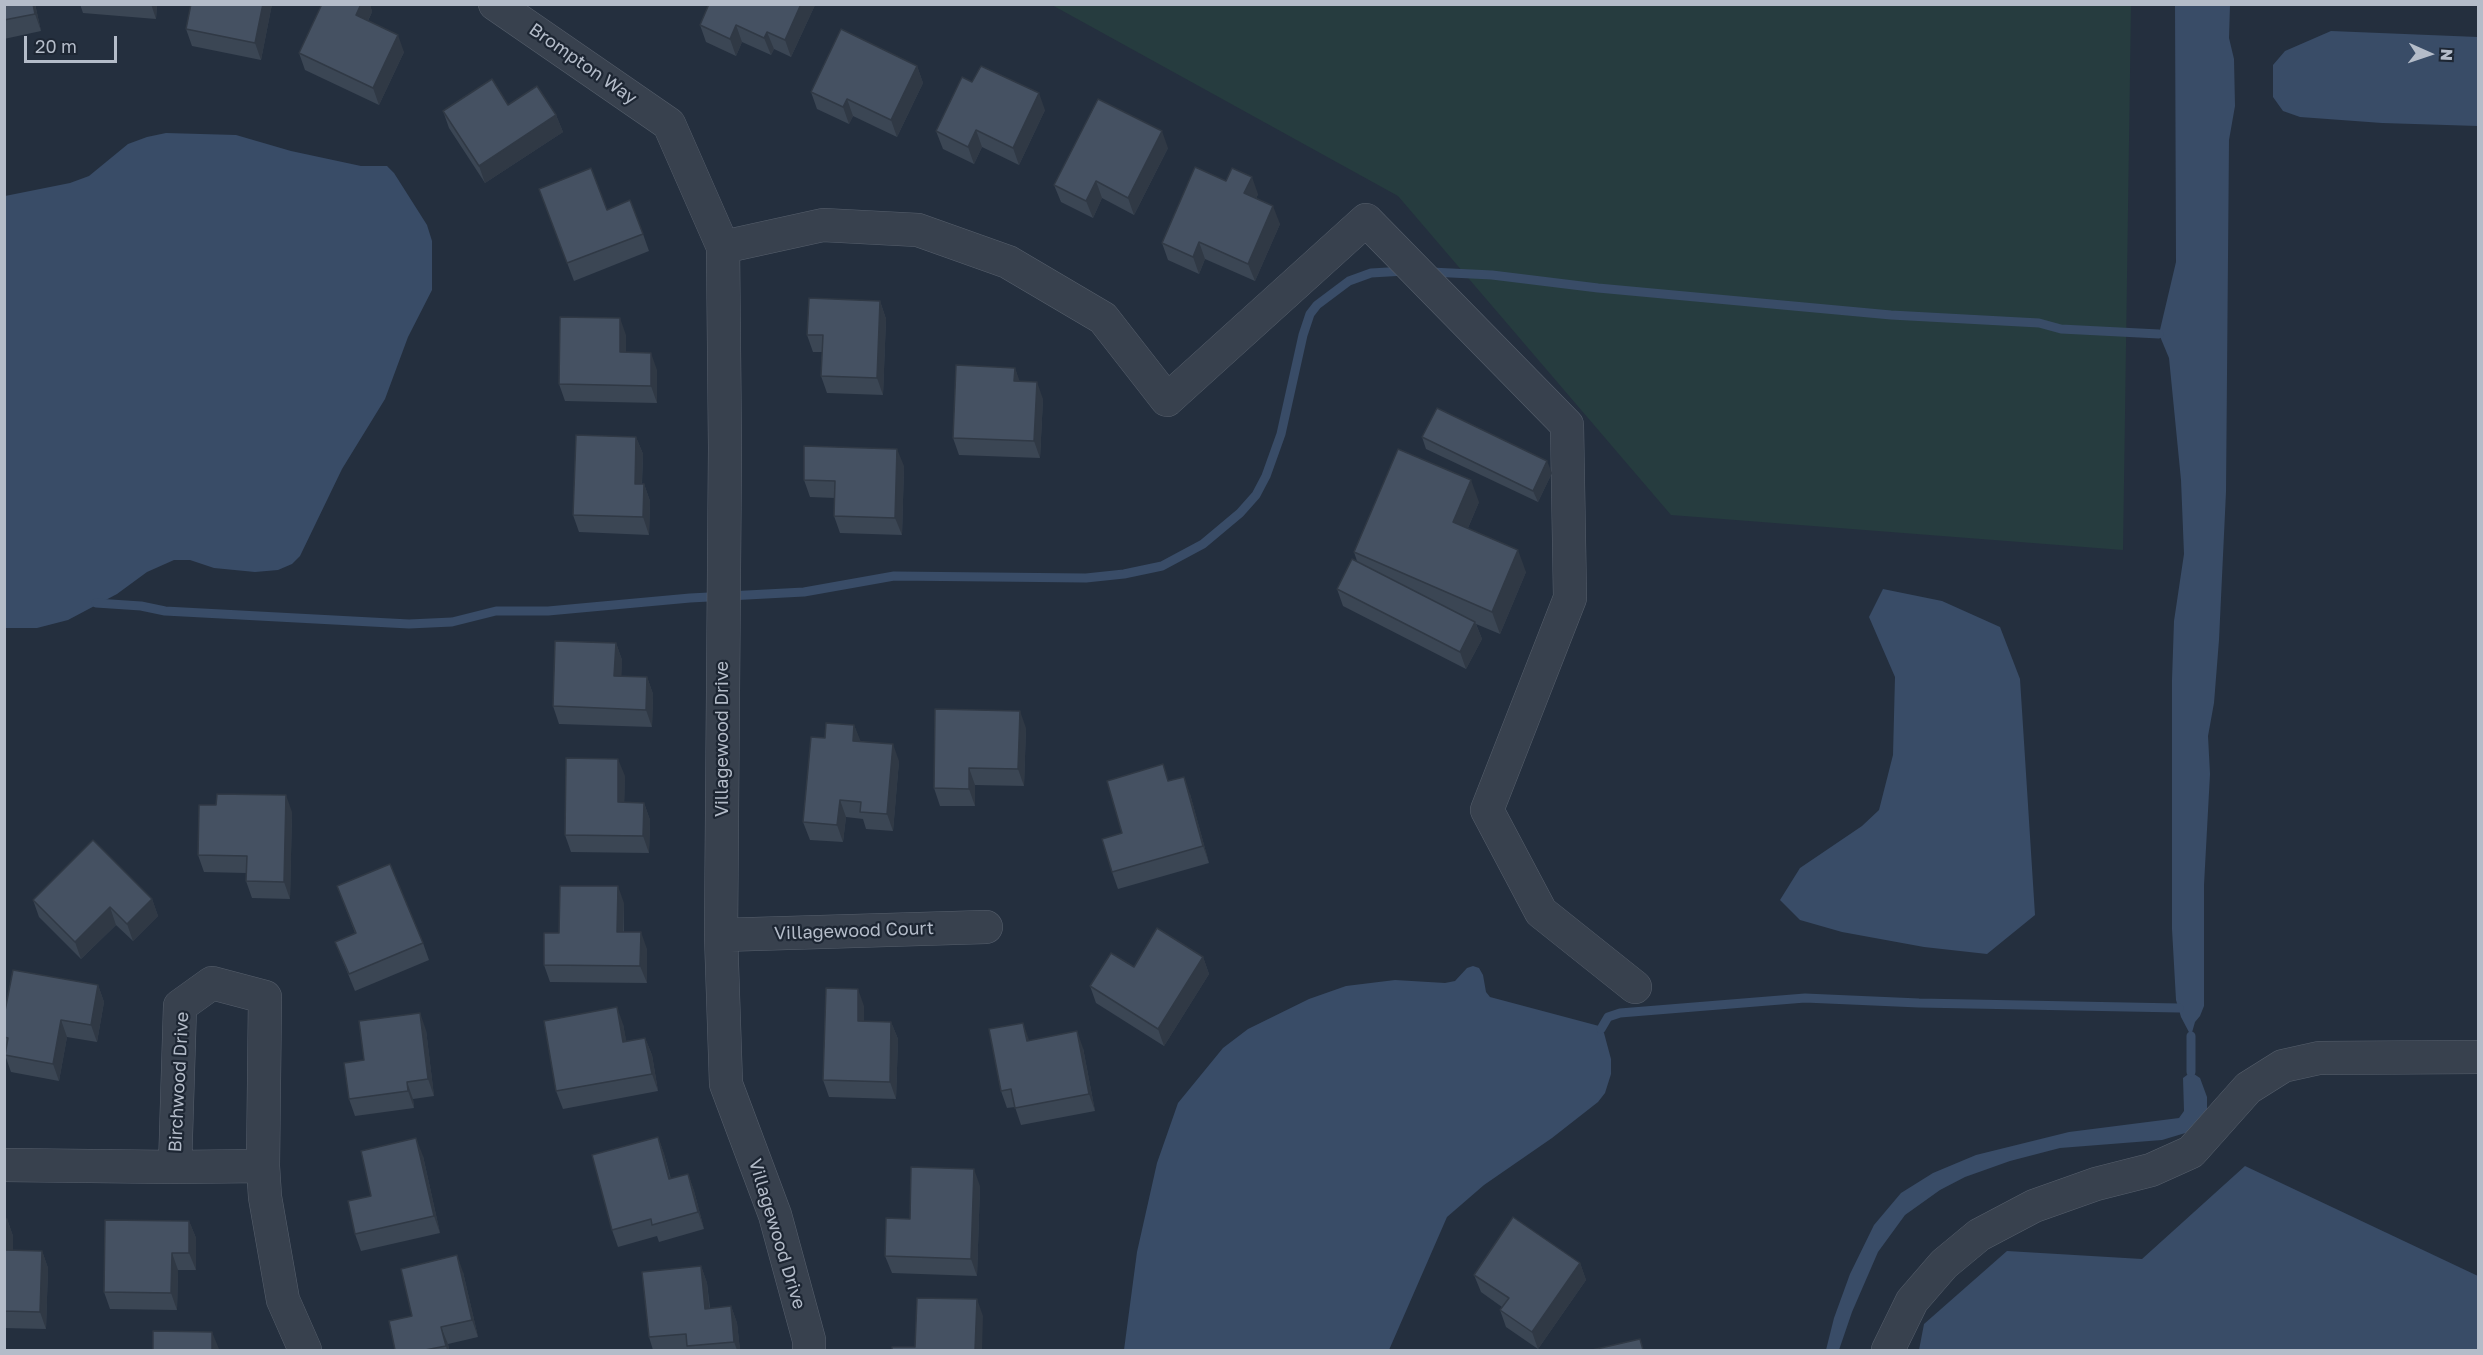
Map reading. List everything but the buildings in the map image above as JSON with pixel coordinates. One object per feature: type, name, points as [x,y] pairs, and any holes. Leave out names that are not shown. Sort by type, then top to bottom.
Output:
[{"type":"street","name":"Brompton Way","points":[[495,4],[669,124]]},
{"type":"street","name":"Villagewood Drive","points":[[669,124],[723,247],[725,448],[721,935],[726,1084],[776,1215],[810,1340],[809,1350]]},
{"type":"street","points":[[723,247],[823,225],[918,230],[1008,262],[1103,318],[1167,399],[1366,220],[1567,425],[1569,598],[1487,810],[1541,912],[1635,987]]},
{"type":"street","name":"Villagewood Court","points":[[721,935],[986,927]]},
{"type":"street","name":"Birchwood Drive","points":[[175,1167],[180,1006],[212,983],[264,997],[263,1166],[265,1197],[284,1300],[305,1350]]},
{"type":"street","points":[[1888,1350],[1912,1301],[1944,1264],[1979,1235],[2034,1206],[2096,1184],[2151,1170],[2191,1152],[2248,1088],[2283,1066],[2319,1058],[2478,1058]]},
{"type":"street","name":"Birchwood Drive","points":[[4,1165],[263,1166]]},
{"type":"green space","points":[[1052,5],[2131,5],[2123,550],[1671,515],[1398,196]]},
{"type":"water","points":[[2175,5],[2230,5],[2229,38],[2234,59],[2235,106],[2229,140],[2226,492],[2219,640],[2214,703],[2208,736],[2210,774],[2204,885],[2204,1006],[2195,1022],[2191,1036],[2181,1017],[2176,1000],[2172,929],[2172,680],[2174,621],[2184,554],[2181,480],[2169,358],[2159,334],[2176,262]]},
{"type":"water","points":[[2331,31],[2478,37],[2478,126],[2382,123],[2300,117],[2283,111],[2273,97],[2273,65],[2285,51]]},
{"type":"water","points":[[166,133],[236,135],[291,151],[361,166],[387,166],[394,173],[427,225],[432,241],[432,290],[408,337],[385,399],[342,469],[300,556],[292,564],[278,570],[255,572],[214,568],[190,560],[174,560],[147,572],[117,594],[68,620],[37,628],[5,628],[5,196],[70,183],[89,176],[128,144]]},
{"type":"water","points":[[1883,589],[1942,601],[2000,627],[2020,679],[2035,915],[1987,954],[1924,947],[1842,932],[1800,920],[1780,900],[1800,868],[1862,826],[1879,810],[1893,755],[1895,677],[1869,617]]},
{"type":"water","points":[[1473,966],[1479,968],[1483,975],[1486,992],[1490,997],[1599,1026],[1604,1033],[1611,1059],[1611,1074],[1605,1093],[1598,1102],[1552,1138],[1484,1185],[1447,1217],[1389,1350],[1124,1350],[1137,1252],[1157,1163],[1178,1103],[1223,1048],[1248,1029],[1309,999],[1346,986],[1395,980],[1445,983],[1455,981],[1467,968]]},
{"type":"water","points":[[2191,1072],[2200,1078],[2207,1097],[2207,1110],[2192,1131],[2162,1140],[2060,1148],[2010,1161],[1965,1177],[1940,1190],[1905,1215],[1878,1252],[1852,1312],[1839,1350],[1826,1350],[1834,1318],[1850,1274],[1874,1225],[1901,1193],[1933,1173],[1976,1155],[2069,1132],[2179,1118],[2184,1111],[2183,1078]]},
{"type":"water","points":[[2245,1166],[2478,1276],[2478,1350],[1919,1350],[1924,1324],[2007,1251],[2142,1259]]},
{"type":"waterway","points":[[96,603],[141,606],[165,611],[409,624],[452,622],[496,611],[548,611],[690,598],[804,592],[894,576],[1086,578],[1124,574],[1162,566],[1203,544],[1240,513],[1256,495],[1266,476],[1281,434],[1303,335],[1310,314],[1317,305],[1349,281],[1371,273],[1405,271]]},
{"type":"waterway","points":[[1431,272],[1492,275],[1598,288],[1891,315],[2039,323],[2061,329],[2159,334]]},
{"type":"waterway","points":[[1601,1029],[1608,1017],[1620,1013],[1805,998],[1919,1003],[2179,1008]]},
{"type":"waterway","points":[[2191,1036],[2191,1072]]}]
